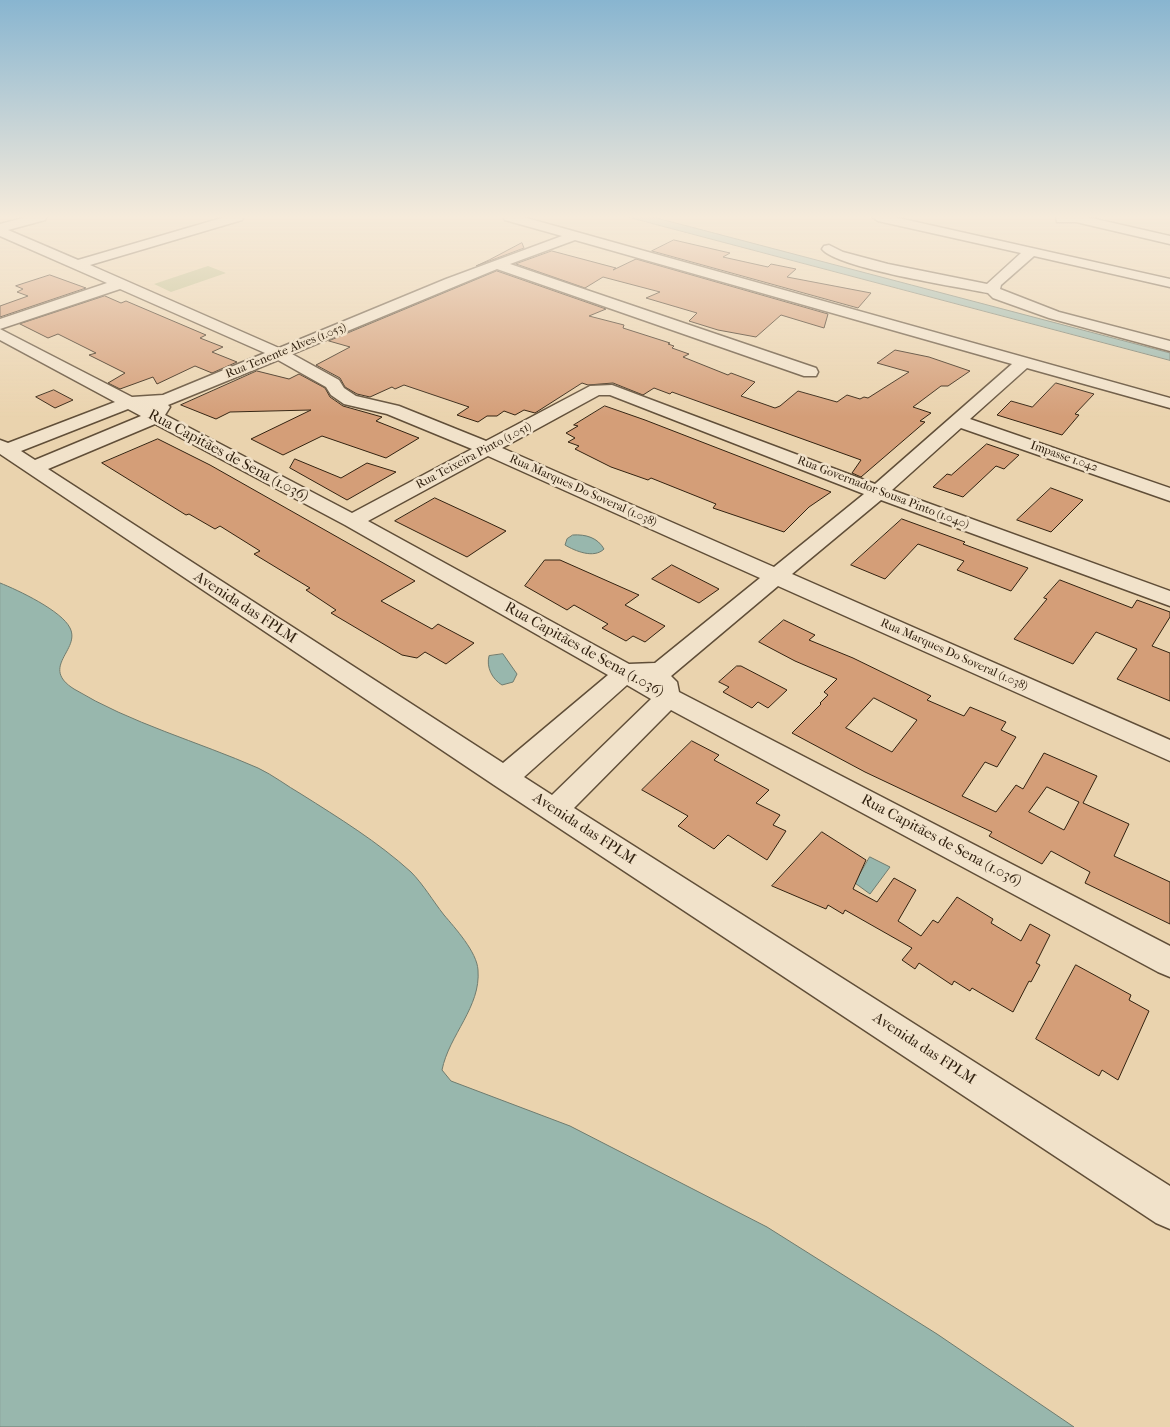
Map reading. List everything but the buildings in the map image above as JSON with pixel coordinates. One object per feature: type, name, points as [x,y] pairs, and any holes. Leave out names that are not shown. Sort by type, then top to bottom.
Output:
[{"type":"street","points":[[0,324],[120,284]]},
{"type":"street","name":"Rua Marques Do Soveral (1.038)","points":[[120,284],[280,354],[333,384],[337,391],[350,400],[393,410],[489,449],[1170,751]]},
{"type":"street","name":"Rua Tenente Alves (1.053)","points":[[33,468],[280,354],[452,284]]},
{"type":"street","points":[[552,284],[810,372]]},
{"type":"street","points":[[743,284],[1170,403]]},
{"type":"street","points":[[962,284],[993,290],[998,295],[1014,302],[1054,315],[1170,346]]},
{"type":"street","points":[[993,290],[996,284]]},
{"type":"street","name":"Rua Capitães de Sena (1.036)","points":[[0,334],[128,403],[160,409],[352,521],[626,673],[665,684],[1170,962]]},
{"type":"street","points":[[554,810],[665,684],[778,577],[878,492],[1024,362]]},
{"type":"street","name":"Rua Teixeira Pinto (1.051)","points":[[352,521],[596,390]]},
{"type":"street","name":"Rua Governador Sousa Pinto (1.040)","points":[[596,390],[612,390],[878,492],[1170,599]]},
{"type":"street","points":[[3,448],[128,403]]},
{"type":"street","name":"Impasse 1.042","points":[[958,421],[1170,495]]},
{"type":"street","name":"Avenida das FPLM","points":[[3,448],[504,778],[1170,1209]]},
{"type":"street","points":[[504,778],[626,673]]},
{"type":"green space","points":[[155,284],[195,284],[171,292]]},
{"type":"water","points":[[880,284],[906,284],[1170,353],[1170,360]]},
{"type":"water","points":[[573,535],[591,537],[604,549],[590,554],[574,550],[565,545],[567,539]]},
{"type":"water","points":[[0,583],[49,608],[65,621],[70,628],[72,636],[60,666],[60,673],[64,681],[74,689],[141,722],[264,771],[358,831],[411,872],[465,941],[477,963],[478,983],[475,996],[451,1045],[442,1070],[451,1081],[570,1126],[767,1227],[937,1334],[1074,1427],[0,1427]]},
{"type":"water","points":[[503,654],[517,674],[513,682],[502,685],[491,672],[488,660],[489,656]]},
{"type":"water","points":[[870,857],[890,867],[870,894],[855,883]]}]
